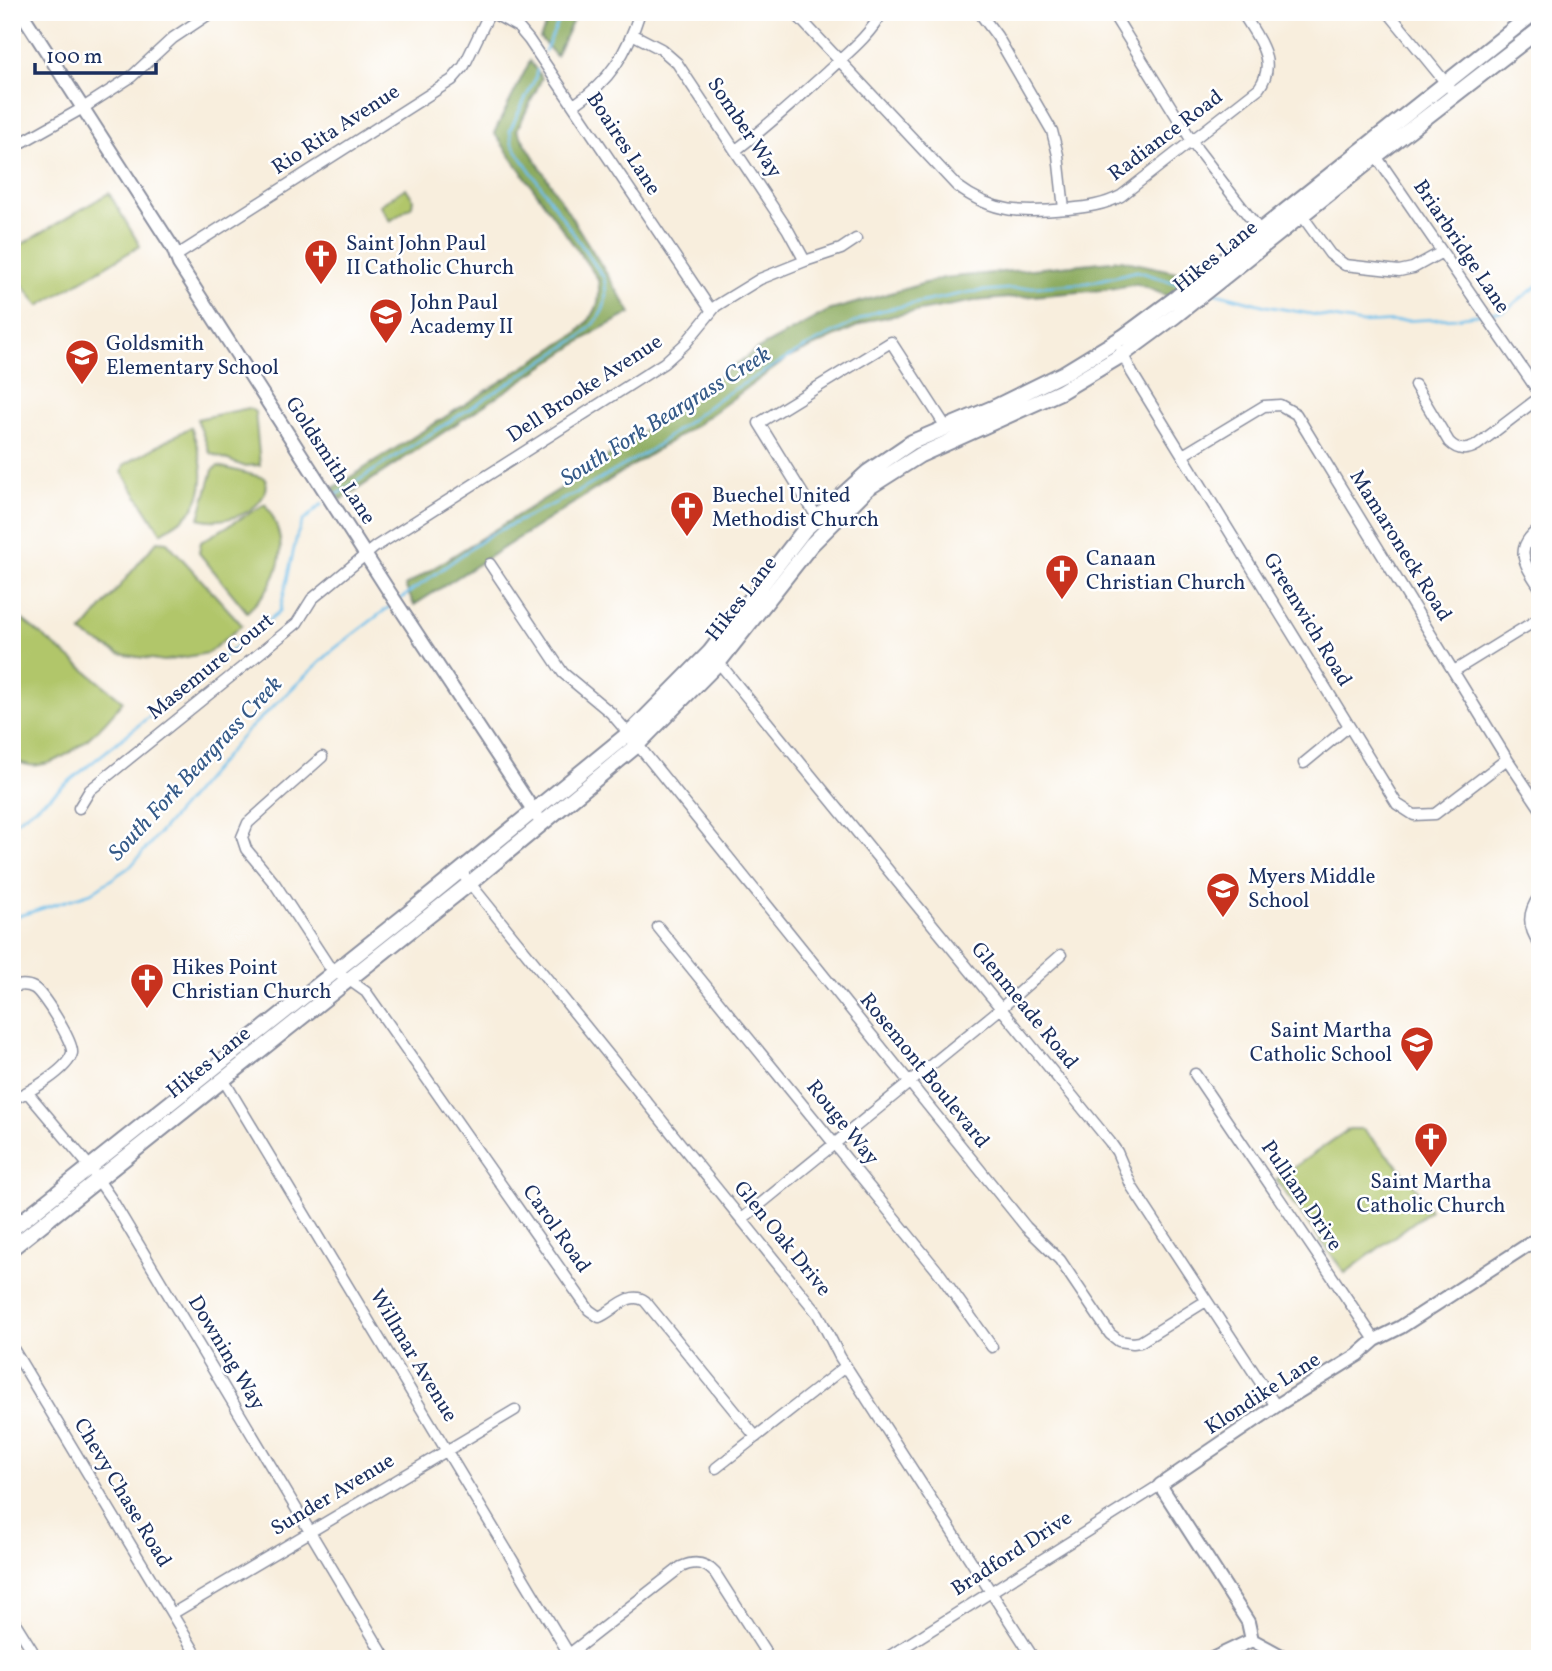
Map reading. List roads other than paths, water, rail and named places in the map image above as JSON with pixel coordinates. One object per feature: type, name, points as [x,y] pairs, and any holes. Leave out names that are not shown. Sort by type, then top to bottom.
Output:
[{"type":"main road","name":"Hikes Lane","points":[[714,657],[785,554],[817,517],[845,490],[890,455],[1120,348],[1196,282],[1298,210],[1537,20]]},
{"type":"main road","name":"Hikes Lane","points":[[1298,210],[1376,156],[1450,88]]},
{"type":"main road","name":"Hikes Lane","points":[[12,1248],[187,1091],[342,974],[538,817],[600,778],[714,657],[811,545],[868,488],[920,455],[1060,392],[1120,348],[1195,300],[1264,236]]},
{"type":"main road","name":"Hikes Lane","points":[[12,1229],[223,1079],[342,974]]},
{"type":"street","name":"Goldsmith Lane","points":[[21,12],[390,593],[538,817]]},
{"type":"street","points":[[12,148],[131,77],[173,38],[212,12]]},
{"type":"street","name":"Boaires Lane","points":[[490,12],[522,30],[711,310]]},
{"type":"street","name":"Rio Rita Avenue","points":[[176,256],[452,80],[464,66],[490,12]]},
{"type":"street","points":[[574,105],[600,86],[611,74],[640,12]]},
{"type":"street","name":"Radiance Road","points":[[794,12],[946,175],[968,194],[988,205],[1018,212],[1103,204],[1121,196],[1255,92],[1265,79],[1268,61],[1264,48],[1242,12]]},
{"type":"street","points":[[736,150],[764,129],[869,32],[882,12]]},
{"type":"street","points":[[979,12],[997,36],[1052,131],[1058,155],[1064,209]]},
{"type":"street","points":[[1112,12],[1192,141],[1264,236]]},
{"type":"street","points":[[1388,12],[1450,88]]},
{"type":"street","name":"Somber Way","points":[[632,34],[661,49],[677,63],[788,230],[805,261]]},
{"type":"street","name":"Briarbridge Lane","points":[[1376,156],[1540,396]]},
{"type":"street","points":[[1298,210],[1333,257],[1353,267],[1406,270],[1442,251]]},
{"type":"street","name":"Dell Brooke Avenue","points":[[366,554],[664,363],[685,344],[711,310],[760,279],[841,250],[856,239]]},
{"type":"street","points":[[817,517],[759,423],[891,342],[946,427]]},
{"type":"street","name":"Greenwich Road","points":[[1120,348],[1397,804],[1407,813],[1419,816],[1438,813],[1507,759]]},
{"type":"street","points":[[1415,385],[1450,442],[1458,449],[1465,450],[1477,445],[1540,396]]},
{"type":"street","name":"Mamaroneck Road","points":[[1183,455],[1264,406],[1280,405],[1291,410],[1301,421],[1507,759],[1540,808]]},
{"type":"street","points":[[1540,528],[1528,539],[1523,550],[1525,562],[1540,587]]},
{"type":"street","name":"Masemure Court","points":[[79,808],[90,790],[297,623],[312,599],[366,554]]},
{"type":"street","name":"Rosemont Boulevard","points":[[490,564],[563,673],[611,713],[1026,1227],[1060,1260],[1114,1338],[1125,1343],[1140,1342],[1206,1301]]},
{"type":"street","points":[[1454,671],[1540,618]]},
{"type":"street","name":"Glenmeade Road","points":[[714,657],[1117,1152],[1132,1187],[1276,1406]]},
{"type":"street","points":[[1304,763],[1349,726]]},
{"type":"street","points":[[322,757],[255,816],[245,828],[242,837],[246,849],[275,884],[328,965],[342,974]]},
{"type":"street","name":"Glen Oak Drive","points":[[465,877],[818,1314],[846,1366],[1034,1659]]},
{"type":"street","points":[[1540,895],[1532,906],[1529,920],[1540,945]]},
{"type":"street","name":"Rouge Way","points":[[658,927],[940,1274],[992,1347]]},
{"type":"street","points":[[742,1219],[1000,1009],[1061,955]]},
{"type":"street","name":"Carol Road","points":[[342,974],[366,992],[589,1310],[599,1317],[632,1297],[645,1301],[756,1437]]},
{"type":"street","points":[[12,987],[25,985],[37,990],[72,1046],[65,1064],[27,1092],[12,1099]]},
{"type":"street","name":"Pulliam Drive","points":[[1195,1074],[1375,1340]]},
{"type":"street","name":"Willmar Avenue","points":[[223,1079],[447,1450],[566,1656]]},
{"type":"street","name":"Downing Way","points":[[27,1092],[112,1200],[386,1659]]},
{"type":"street","name":"Klondike Lane","points":[[1160,1485],[1276,1406],[1358,1355],[1375,1340],[1401,1327],[1540,1237]]},
{"type":"street","name":"Chevy Chase Road","points":[[12,1347],[199,1659]]},
{"type":"street","points":[[716,1468],[846,1366]]},
{"type":"street","name":"Sunder Avenue","points":[[172,1614],[515,1410]]},
{"type":"street","points":[[1160,1485],[1248,1622],[1252,1640],[1287,1659]]},
{"type":"street","name":"Bradford Drive","points":[[885,1659],[1160,1485]]},
{"type":"street","points":[[566,1656],[681,1567],[698,1562],[705,1564],[715,1573],[770,1659]]},
{"type":"street","points":[[12,1618],[32,1650]]},
{"type":"street","points":[[1212,1659],[1252,1640]]},
{"type":"waterway","points":[[545,51],[563,12]]},
{"type":"waterway","points":[[336,495],[580,337],[602,311],[606,297],[604,278],[512,144],[510,130],[537,70]]},
{"type":"waterway","name":"South Fork Beargrass Creek","points":[[399,600],[488,536],[578,492],[652,449],[721,397],[804,348],[875,312],[970,292],[1087,283],[1137,271],[1182,285]]},
{"type":"waterway","name":"South Fork Beargrass Creek","points":[[1489,313],[1504,311],[1540,284]]},
{"type":"waterway","name":"South Fork Beargrass Creek","points":[[1213,292],[1266,306],[1362,323],[1457,318],[1482,314]]},
{"type":"waterway","points":[[12,824],[52,795],[280,611],[297,535],[303,521],[322,504]]},
{"type":"waterway","name":"South Fork Beargrass Creek","points":[[12,918],[91,893],[131,866],[246,732],[334,649],[393,604]]},
{"type":"place","name":"Saint John Paul II Catholic Church","points":[[321,286]]},
{"type":"place","name":"John Paul Academy II","points":[[386,345]]},
{"type":"place","name":"Goldsmith Elementary School","points":[[82,386]]},
{"type":"place","name":"Buechel United Methodist Church","points":[[687,538]]},
{"type":"place","name":"Canaan Christian Church","points":[[1062,601]]},
{"type":"place","name":"Myers Middle School","points":[[1223,919]]},
{"type":"place","name":"Hikes Point Christian Church","points":[[147,1010]]},
{"type":"place","name":"Saint Martha Catholic School","points":[[1417,1073]]},
{"type":"place","name":"Saint Martha Catholic Church","points":[[1431,1169]]}]
